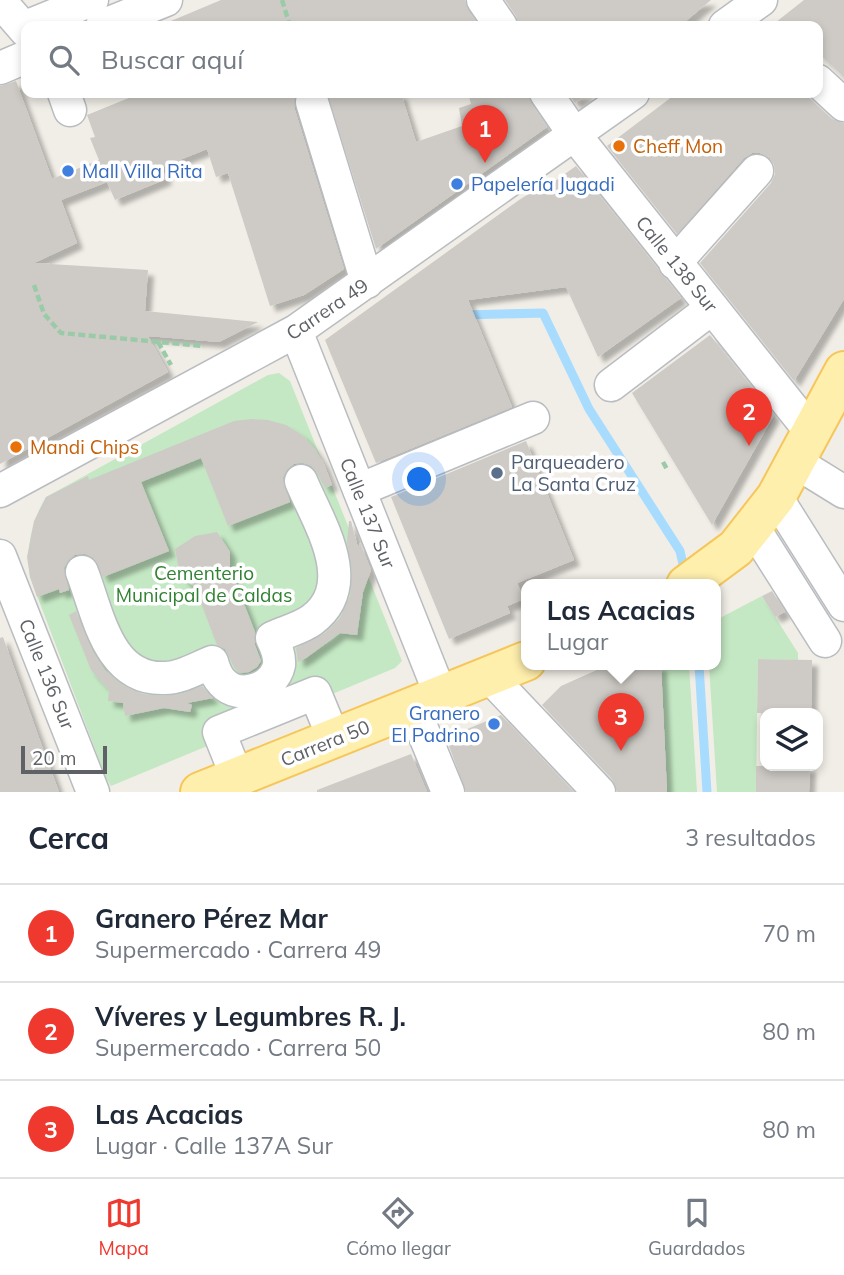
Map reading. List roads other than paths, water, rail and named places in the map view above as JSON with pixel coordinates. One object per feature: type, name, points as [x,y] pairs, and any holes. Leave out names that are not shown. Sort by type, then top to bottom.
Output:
[{"type":"main road","points":[[695,579],[736,548],[776,497],[844,371]]},
{"type":"main road","name":"Carrera 50","points":[[216,787],[521,663]]},
{"type":"street","points":[[49,21],[92,0]]},
{"type":"street","points":[[114,21],[166,0]]},
{"type":"street","points":[[483,0],[498,21]]},
{"type":"street","points":[[0,1],[21,32]]},
{"type":"street","points":[[0,68],[21,36]]},
{"type":"street","points":[[823,86],[844,105]]},
{"type":"street","name":"Calle 138 Sur","points":[[549,98],[574,134],[712,308],[804,448],[844,492]]},
{"type":"street","name":"Carrera 49","points":[[0,491],[296,331],[626,98]]},
{"type":"street","points":[[312,103],[367,282]]},
{"type":"street","points":[[676,263],[757,171]]},
{"type":"street","points":[[611,386],[712,308]]},
{"type":"street","name":"Calle 137 Sur","points":[[296,331],[359,490],[427,702],[448,792]]},
{"type":"street","points":[[359,490],[533,418]]},
{"type":"street","points":[[262,701],[279,665],[279,655],[272,638],[313,619],[327,605],[335,579],[334,560],[301,481]]},
{"type":"street","points":[[776,497],[844,605]]},
{"type":"street","points":[[753,527],[825,641]]},
{"type":"street","name":"Calle 136 Sur","points":[[0,556],[93,792]]},
{"type":"street","points":[[82,572],[112,652],[123,664],[136,673],[164,678],[174,677],[212,662],[220,681],[229,688],[262,701]]},
{"type":"street","points":[[489,676],[599,792]]},
{"type":"street","points":[[216,787],[219,732],[262,701],[315,692],[334,739]]},
{"type":"waterway","points":[[463,315],[543,313],[589,409],[680,551],[685,573]]},
{"type":"waterway","points":[[699,670],[707,792]]},
{"type":"place","name":"Cheff Mon","points":[[619,146]]},
{"type":"place","name":"Granero Pérez Mar","points":[[485,163]]},
{"type":"place","name":"Mall Villa Rita","points":[[68,171]]},
{"type":"place","name":"Papelería Jugadi","points":[[457,184]]},
{"type":"place","name":"Víveres y Legumbres R. J.","points":[[749,446]]},
{"type":"place","name":"Mandi Chips","points":[[16,447]]},
{"type":"place","name":"Parqueadero La Santa Cruz","points":[[497,473]]},
{"type":"place","name":"Granero El Padrino","points":[[494,724]]},
{"type":"place","name":"Las Acacias","points":[[621,751]]},
{"type":"park label","name":"Cementerio Municipal de Caldas","points":[[204,584]]}]
